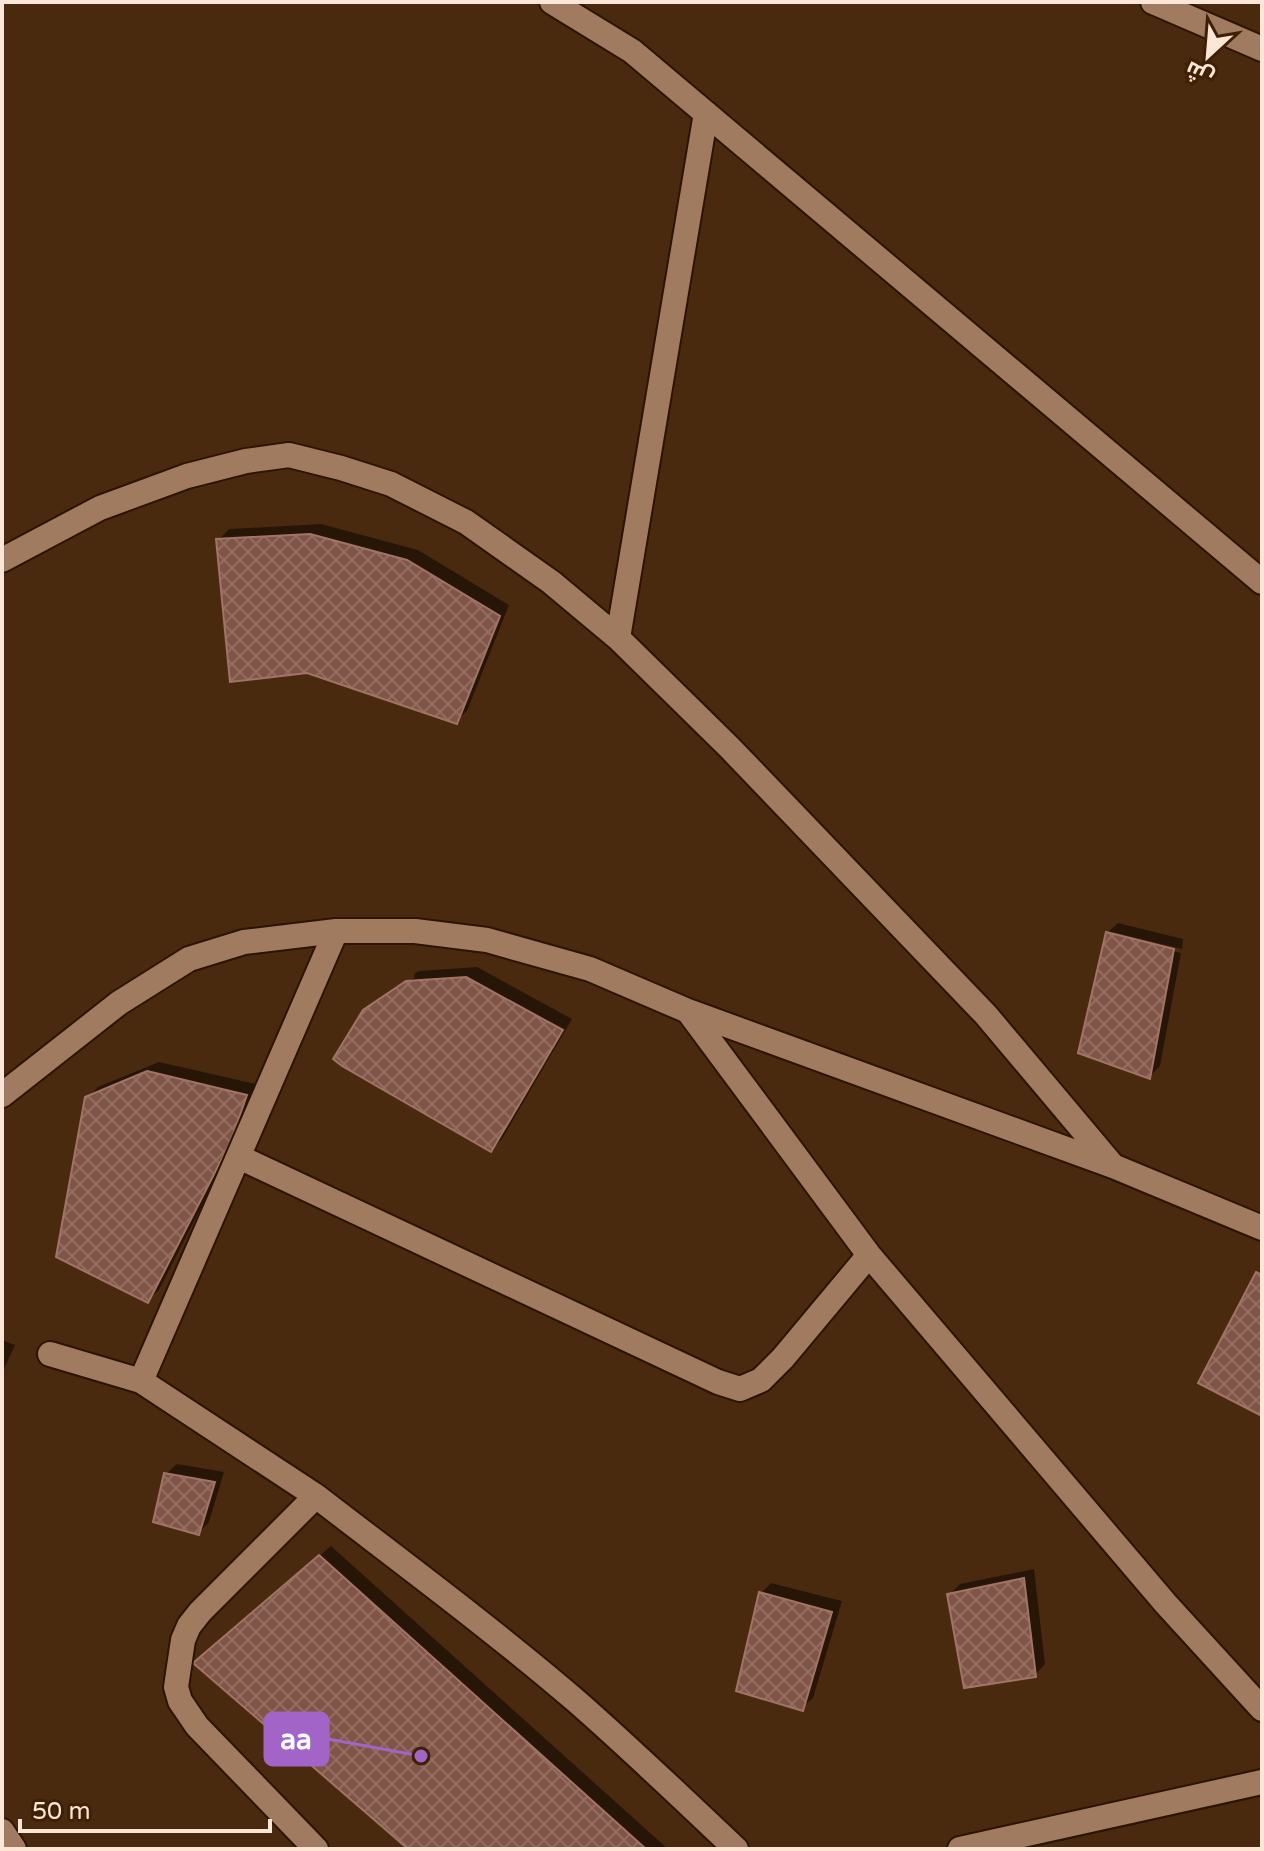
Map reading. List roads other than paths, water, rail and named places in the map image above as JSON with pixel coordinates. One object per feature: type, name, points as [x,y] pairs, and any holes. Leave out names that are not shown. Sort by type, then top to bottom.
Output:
[{"type":"street","points":[[552,2],[632,51],[1262,582]]},
{"type":"street","points":[[1153,2],[1262,49]]},
{"type":"street","points":[[618,638],[706,113]]},
{"type":"street","points":[[2,560],[100,508],[172,481],[246,461],[289,455],[391,484],[466,522],[551,582],[618,638],[784,803],[986,1015],[1113,1166]]},
{"type":"street","points":[[2,1095],[119,1003],[189,959],[244,942],[336,931],[415,931],[487,940],[590,969],[688,1011],[1113,1166],[1262,1228]]},
{"type":"street","points":[[141,1381],[336,931]]},
{"type":"street","points":[[688,1011],[869,1255],[1156,1592],[1262,1709]]},
{"type":"street","points":[[239,1157],[718,1382],[740,1389],[761,1380],[783,1358],[869,1255]]},
{"type":"street","points":[[50,1354],[141,1381],[316,1496],[574,1699],[736,1849]]},
{"type":"street","points":[[316,1496],[189,1626],[179,1658],[176,1687],[180,1701],[197,1726],[316,1849]]},
{"type":"street","points":[[960,1849],[1262,1782]]},
{"type":"street","points":[[2,1831],[14,1849]]},
{"type":"place","name":"aa","points":[[421,1756]]}]
